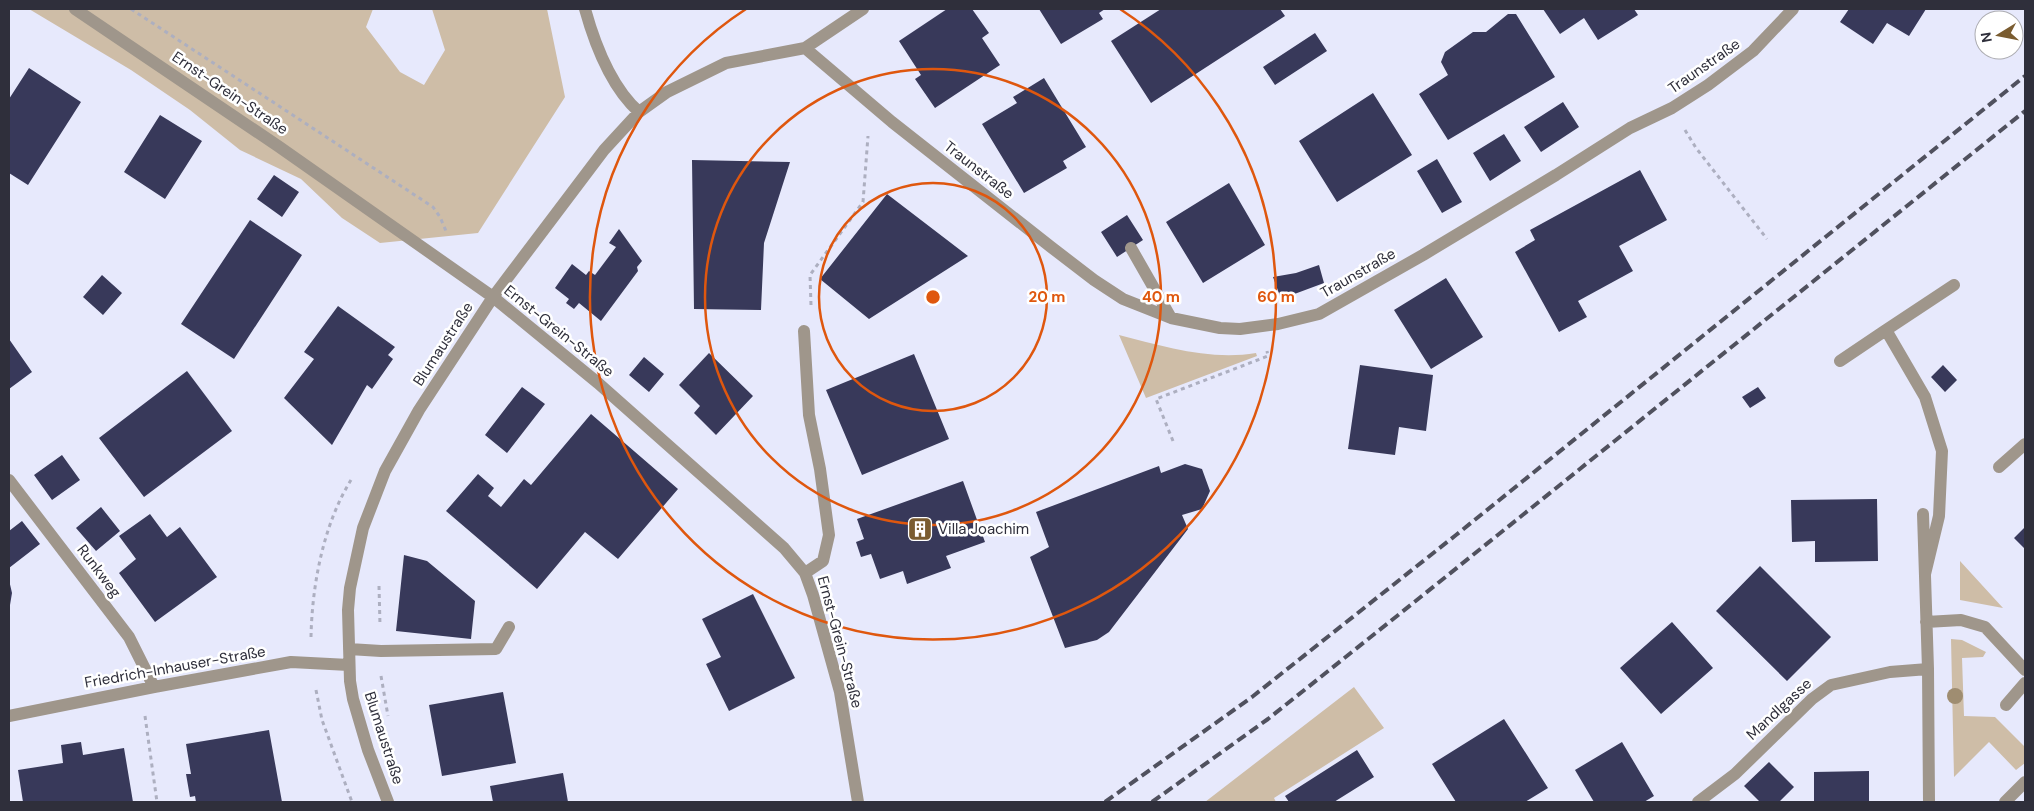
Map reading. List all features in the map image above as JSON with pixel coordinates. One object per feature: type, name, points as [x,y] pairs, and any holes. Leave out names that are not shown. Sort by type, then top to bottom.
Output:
[{"type":"street","name":"Ernst-Grein-Straße","points":[[75,9],[278,146],[493,297],[618,401],[784,548],[805,573],[840,692],[858,802]]},
{"type":"street","points":[[586,9],[590,26],[611,75],[629,103],[640,112]]},
{"type":"street","points":[[805,48],[863,9]]},
{"type":"street","name":"Traunstraße","points":[[805,48],[870,103],[1094,280],[1123,299],[1171,318],[1220,328],[1258,327],[1298,320],[1331,308],[1509,204],[1630,128],[1672,108],[1708,85],[1753,51],[1793,9]]},
{"type":"street","name":"Blumaustraße","points":[[388,802],[358,718],[351,690],[348,610],[356,555],[363,528],[385,471],[419,410],[493,297],[604,150],[640,112],[667,92],[726,63],[805,48]]},
{"type":"street","points":[[1131,248],[1171,318]]},
{"type":"street","points":[[1840,361],[1954,285]]},
{"type":"street","points":[[1886,330],[1925,397],[1942,451],[1939,516],[1925,574]]},
{"type":"street","points":[[804,335],[809,415],[820,469],[829,535],[823,561],[805,573]]},
{"type":"street","points":[[2000,467],[2025,444]]},
{"type":"street","name":"Runkweg","points":[[9,480],[129,637],[154,687]]},
{"type":"street","points":[[1923,514],[1928,669],[1928,802]]},
{"type":"street","points":[[1926,622],[1961,620],[1985,628],[2025,670]]},
{"type":"street","points":[[349,649],[380,651],[496,648],[509,628]]},
{"type":"street","name":"Friedrich-Inhauser-Straße","points":[[9,716],[291,662],[349,665]]},
{"type":"street","name":"Mandlgasse","points":[[1698,802],[1735,774],[1812,699],[1831,684],[1890,672],[1928,669]]},
{"type":"street","points":[[2006,705],[2025,683]]},
{"type":"street","points":[[2005,802],[2025,782]]},
{"type":"path","points":[[131,9],[433,207],[446,229],[447,242],[440,260]]},
{"type":"path","points":[[804,335],[812,338],[810,275],[863,202],[870,103]]},
{"type":"path","points":[[1672,108],[1696,148],[1767,239]]},
{"type":"path","points":[[1172,441],[1156,399],[1268,356],[1258,327]]},
{"type":"path","points":[[154,687],[145,716],[157,802]]},
{"type":"path","points":[[322,720],[352,802]]},
{"type":"shaded area","points":[[29,9],[373,9],[366,27],[400,72],[424,85],[445,50],[432,9],[547,9],[565,97],[478,233],[380,243],[342,218],[301,179],[240,150],[190,110],[131,70]]},
{"type":"shaded area","points":[[1119,335],[1170,348],[1204,354],[1239,355],[1256,353],[1257,356],[1146,398]]},
{"type":"shaded area","points":[[1960,561],[2003,608],[1960,600]]},
{"type":"shaded area","points":[[1951,639],[1962,640],[1986,652],[1983,657],[1962,658],[1964,716],[1995,717],[2025,747],[2025,763],[2016,770],[1989,742],[1954,777]]},
{"type":"shaded area","points":[[1354,687],[1384,728],[1274,798],[1276,802],[1205,802]]},
{"type":"building","points":[[947,9],[972,9],[989,33],[982,38],[1000,65],[935,108],[915,79],[921,75],[899,41]]},
{"type":"building","points":[[1039,9],[1105,9],[1099,13],[1103,19],[1061,44]]},
{"type":"building","points":[[1161,9],[1280,9],[1285,16],[1151,103],[1111,41]]},
{"type":"building","points":[[1543,9],[1634,9],[1638,15],[1598,40],[1584,18],[1560,34]]},
{"type":"building","points":[[1849,9],[1926,9],[1909,36],[1887,23],[1873,44],[1840,22]]},
{"type":"building","points":[[1508,14],[1516,14],[1555,77],[1448,140],[1419,94],[1448,75],[1441,62],[1445,52],[1473,32],[1486,32]]},
{"type":"building","points":[[1315,33],[1327,51],[1275,85],[1263,67]]},
{"type":"building","points":[[29,68],[81,102],[28,185],[9,173],[9,99]]},
{"type":"building","points":[[1044,78],[1086,147],[1063,161],[1067,168],[1024,193],[982,124],[1017,103],[1013,97]]},
{"type":"building","points":[[1373,93],[1412,155],[1337,202],[1299,141]]},
{"type":"building","points":[[1563,102],[1579,127],[1541,152],[1524,127]]},
{"type":"building","points":[[160,115],[202,141],[165,199],[124,172]]},
{"type":"building","points":[[1504,134],[1521,161],[1490,181],[1473,153]]},
{"type":"building","points":[[1437,159],[1462,202],[1442,213],[1417,171]]},
{"type":"building","points":[[692,160],[790,162],[764,243],[761,310],[694,309]]},
{"type":"building","points":[[1640,170],[1667,220],[1619,246],[1633,271],[1578,301],[1587,317],[1559,332],[1515,252],[1535,240],[1530,230]]},
{"type":"building","points":[[274,175],[299,192],[282,217],[257,199]]},
{"type":"building","points":[[1229,183],[1265,245],[1203,283],[1166,222]]},
{"type":"building","points":[[887,194],[968,256],[869,319],[820,279]]},
{"type":"building","points":[[1127,215],[1143,240],[1117,257],[1101,232]]},
{"type":"building","points":[[250,220],[302,255],[234,359],[181,324]]},
{"type":"building","points":[[619,229],[642,261],[637,267],[638,271],[601,321],[579,303],[574,309],[566,303],[569,299],[555,288],[572,264],[586,275],[589,271],[595,275],[616,247],[609,243]]},
{"type":"building","points":[[1319,265],[1324,283],[1281,299],[1273,277],[1296,273]]},
{"type":"building","points":[[102,275],[122,293],[103,315],[83,297]]},
{"type":"building","points":[[1446,278],[1483,337],[1431,369],[1394,310]]},
{"type":"building","points":[[338,306],[395,347],[388,355],[393,359],[372,389],[367,385],[332,445],[284,398],[314,359],[304,352]]},
{"type":"building","points":[[9,339],[32,372],[9,389]]},
{"type":"building","points":[[709,353],[753,396],[716,435],[694,413],[700,406],[679,385]]},
{"type":"building","points":[[914,354],[949,439],[862,475],[826,390]]},
{"type":"building","points":[[644,357],[664,374],[649,392],[629,375]]},
{"type":"building","points":[[1360,365],[1433,375],[1426,431],[1399,427],[1395,455],[1348,449]]},
{"type":"building","points":[[1943,365],[1957,380],[1945,392],[1931,377]]},
{"type":"building","points":[[187,371],[232,431],[144,497],[99,438]]},
{"type":"building","points":[[522,387],[545,404],[507,453],[485,435]]},
{"type":"building","points":[[1758,387],[1766,398],[1750,408],[1742,397]]},
{"type":"building","points":[[591,414],[678,489],[618,559],[585,532],[537,589],[446,511],[478,474],[494,488],[488,496],[501,507],[524,479],[531,485]]},
{"type":"building","points":[[62,455],[80,480],[52,500],[34,475]]},
{"type":"building","points":[[1185,464],[1202,469],[1210,491],[1202,509],[1182,515],[1188,529],[1109,632],[1097,640],[1065,648],[1030,557],[1049,547],[1036,512],[1159,466],[1161,473]]},
{"type":"building","name":"Villa Joachim","points":[[963,481],[985,542],[946,556],[951,568],[907,584],[903,571],[880,579],[871,554],[861,557],[856,542],[864,539],[857,519]]},
{"type":"building","points":[[1877,499],[1878,561],[1815,562],[1815,541],[1792,542],[1791,500]]},
{"type":"building","points":[[101,507],[120,531],[96,551],[76,528]]},
{"type":"building","points":[[150,514],[167,537],[180,527],[217,577],[155,622],[119,573],[136,559],[119,536]]},
{"type":"building","points":[[22,521],[40,544],[9,568],[9,531]]},
{"type":"building","points":[[2025,527],[2025,549],[2014,538]]},
{"type":"building","points":[[404,555],[427,561],[475,601],[471,639],[396,631]]},
{"type":"building","points":[[1760,566],[1831,637],[1787,681],[1716,611]]},
{"type":"building","points":[[9,580],[12,593],[9,611]]},
{"type":"building","points":[[753,594],[795,678],[729,711],[706,664],[721,657],[702,619]]},
{"type":"building","points":[[1672,622],[1713,668],[1661,714],[1620,668]]},
{"type":"building","points":[[503,692],[516,763],[442,776],[429,705]]},
{"type":"building","points":[[1504,719],[1548,788],[1525,802],[1456,802],[1432,764]]},
{"type":"building","points":[[269,730],[282,802],[196,802],[195,796],[190,797],[186,774],[191,774],[186,744]]},
{"type":"building","points":[[81,742],[83,755],[124,748],[133,802],[23,802],[18,770],[63,763],[61,745]]},
{"type":"building","points":[[1622,742],[1654,796],[1644,802],[1594,802],[1575,770]]},
{"type":"building","points":[[1357,750],[1374,777],[1334,802],[1289,802],[1285,796]]},
{"type":"building","points":[[1769,762],[1794,787],[1779,802],[1760,802],[1744,786]]},
{"type":"building","points":[[1869,771],[1869,802],[1814,802],[1814,772]]},
{"type":"building","points":[[563,773],[568,802],[493,802],[490,786]]},
{"type":"railway","points":[[1105,802],[1252,697],[2025,76]]},
{"type":"railway","points":[[1152,802],[1268,719],[2025,111]]},
{"type":"place","name":"Villa Joachim","points":[[920,529]]}]
